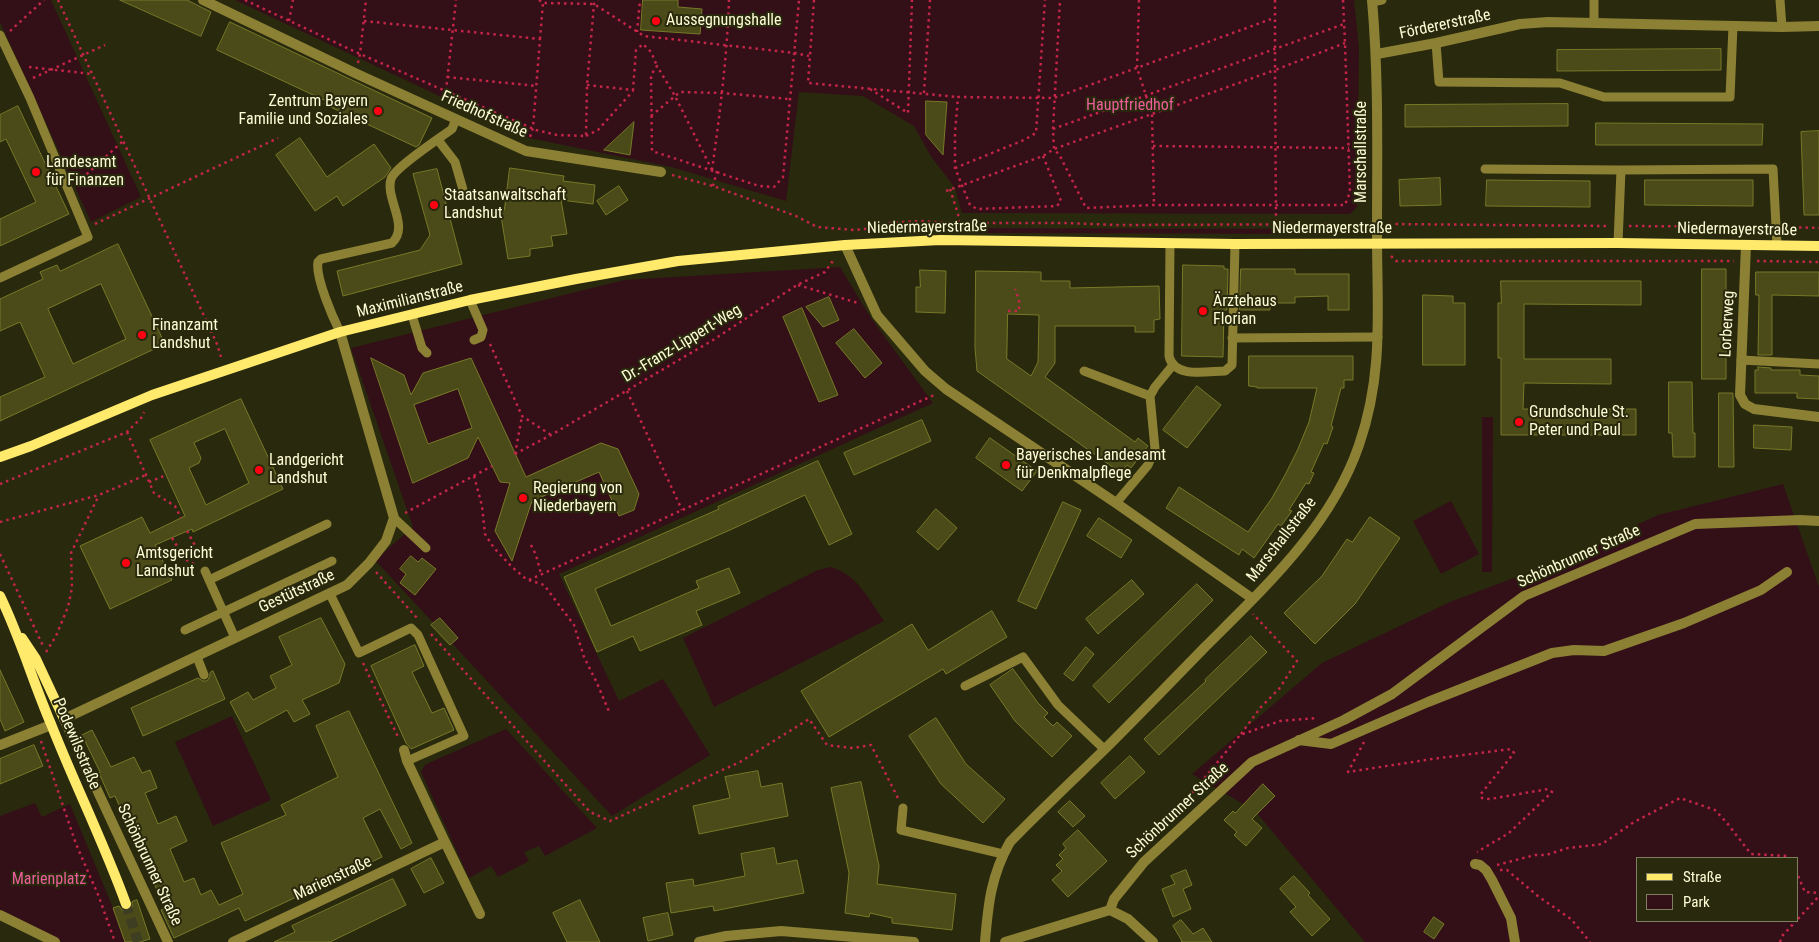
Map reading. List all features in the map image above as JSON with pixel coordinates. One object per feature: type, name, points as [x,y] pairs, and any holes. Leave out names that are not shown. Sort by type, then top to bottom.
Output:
[{"type":"main road","name":"Niedermayerstraße","points":[[844,245],[940,240],[1170,244],[1618,243],[1819,246]]},
{"type":"main road","name":"Maximilianstraße","points":[[0,457],[31,446],[152,394],[340,332],[470,300],[678,261],[844,245]]},
{"type":"main road","name":"Podewilsstraße","points":[[0,596],[51,725],[114,870],[126,904]]},
{"type":"main road","points":[[13,625],[36,659],[64,719]]},
{"type":"street","name":"Friedhofstraße","points":[[203,0],[356,74],[526,151],[660,172]]},
{"type":"street","name":"Marschallstraße","points":[[984,942],[992,884],[1003,854],[1010,842],[1280,572],[1322,516],[1341,484],[1358,446],[1370,404],[1378,337],[1376,1]]},
{"type":"street","name":"Fördererstraße","points":[[1377,54],[1436,44],[1520,24],[1548,22],[1782,27],[1819,26]]},
{"type":"street","points":[[844,245],[877,315],[925,371],[946,389],[1116,503],[1254,599]]},
{"type":"street","name":"Lorberweg","points":[[1746,245],[1740,395],[1744,404],[1754,409],[1819,417]]},
{"type":"street","points":[[340,332],[394,518]]},
{"type":"street","name":"Gestütstraße","points":[[64,719],[347,585],[369,563],[386,540],[394,518]]},
{"type":"street","name":"Schönbrunner Straße","points":[[1110,910],[1114,899],[1144,862],[1252,762],[1344,720],[1392,694],[1524,596],[1695,524],[1819,521]]},
{"type":"street","points":[[1300,740],[1331,744],[1552,653],[1574,650],[1604,651],[1684,623],[1761,590],[1788,572]]},
{"type":"street","name":"Schönbrunner Straße","points":[[64,719],[168,942]]},
{"type":"street","points":[[0,745],[51,725]]},
{"type":"street","points":[[404,750],[407,761],[480,914]]},
{"type":"street","name":"Marienstraße","points":[[233,942],[445,842]]},
{"type":"street","points":[[1473,860],[1486,870],[1511,918],[1515,942]]},
{"type":"street","points":[[1004,942],[1110,910],[1128,919],[1153,942]]},
{"type":"street","points":[[0,915],[55,942]]},
{"type":"street","points":[[699,942],[726,936],[781,931],[914,942]]},
{"type":"lane","points":[[1594,0],[1594,23]]},
{"type":"lane","points":[[1780,0],[1782,27]]},
{"type":"lane","points":[[1436,44],[1439,82],[1560,84],[1604,98],[1730,97],[1733,26]]},
{"type":"lane","points":[[0,278],[88,237],[23,83],[1,36]]},
{"type":"lane","points":[[340,332],[329,308],[318,272],[318,262],[321,259],[392,243],[396,239],[398,230],[391,192],[391,179],[399,169],[452,129],[456,119]]},
{"type":"lane","points":[[438,140],[455,162],[464,193]]},
{"type":"lane","points":[[1485,169],[1773,170],[1777,245]]},
{"type":"lane","points":[[1618,243],[1621,170]]},
{"type":"lane","points":[[1170,244],[1169,356],[1173,365],[1184,371],[1227,370],[1232,365],[1235,244]]},
{"type":"lane","points":[[470,300],[483,330],[481,337],[474,340]]},
{"type":"lane","points":[[412,315],[422,348],[428,353]]},
{"type":"lane","points":[[1232,338],[1378,337]]},
{"type":"lane","points":[[1741,360],[1819,364]]},
{"type":"lane","points":[[1116,503],[1148,465],[1155,449],[1150,396],[1173,365]]},
{"type":"lane","points":[[1084,371],[1150,396]]},
{"type":"lane","points":[[394,518],[426,548]]},
{"type":"lane","points":[[209,580],[327,524]]},
{"type":"lane","points":[[185,630],[332,560]]},
{"type":"lane","points":[[205,571],[235,638]]},
{"type":"lane","points":[[330,594],[359,653],[412,628],[418,635],[464,736],[407,761]]},
{"type":"lane","points":[[965,686],[1023,656],[1058,705],[1104,749]]},
{"type":"lane","points":[[197,657],[204,676]]},
{"type":"lane","points":[[903,808],[901,830],[1003,854]]},
{"type":"path","points":[[1,36],[44,0]]},
{"type":"path","points":[[58,0],[216,344],[225,371]]},
{"type":"path","points":[[245,0],[360,54],[533,128],[557,135],[586,136],[598,130],[633,90],[636,50],[644,44]]},
{"type":"path","points":[[289,21],[293,0]]},
{"type":"path","points":[[356,74],[366,0]]},
{"type":"path","points":[[446,91],[456,0]]},
{"type":"path","points":[[539,0],[543,3],[594,4],[644,36],[809,56]]},
{"type":"path","points":[[586,136],[586,85],[594,4],[598,0]]},
{"type":"path","points":[[637,32],[640,0]]},
{"type":"path","points":[[712,170],[727,45],[729,0]]},
{"type":"path","points":[[657,66],[652,75],[652,151],[759,186],[774,187],[784,177],[789,99],[799,0]]},
{"type":"path","points":[[814,0],[808,82],[958,97],[1039,96],[1054,98],[1274,18]]},
{"type":"path","points":[[869,88],[908,113],[912,0]]},
{"type":"path","points":[[924,93],[930,0]]},
{"type":"path","points":[[955,168],[1024,140],[1036,133],[1045,0]]},
{"type":"path","points":[[1060,0],[1052,129],[1054,149],[1060,156],[1086,208],[1154,205],[1345,205],[1350,192],[1343,0]]},
{"type":"path","points":[[1140,0],[1137,68],[1152,114],[1154,205]]},
{"type":"path","points":[[1275,0],[1276,223]]},
{"type":"path","points":[[526,151],[533,128],[543,3]]},
{"type":"path","points":[[364,20],[540,39]]},
{"type":"path","points":[[1052,129],[1344,24]]},
{"type":"path","points":[[644,36],[644,44],[651,52],[675,96],[712,170]]},
{"type":"path","points":[[946,191],[1043,156],[1054,149],[1346,43]]},
{"type":"path","points":[[23,83],[105,45]]},
{"type":"path","points":[[15,66],[92,74]]},
{"type":"path","points":[[447,77],[537,86]]},
{"type":"path","points":[[586,85],[633,90]]},
{"type":"path","points":[[651,116],[680,92],[722,93],[789,99]]},
{"type":"path","points":[[958,97],[955,168],[970,205],[977,209],[1057,206],[1060,201],[1043,156]]},
{"type":"path","points":[[85,229],[278,138]]},
{"type":"path","points":[[69,191],[123,141]]},
{"type":"path","points":[[1153,146],[1349,148]]},
{"type":"path","points":[[713,186],[717,171]]},
{"type":"path","points":[[660,172],[713,186],[796,216],[817,227],[855,230],[874,228],[890,223],[920,221],[1119,225],[1276,223],[1819,228]]},
{"type":"path","points":[[950,189],[959,223]]},
{"type":"path","points":[[1377,243],[1396,261],[1819,262]]},
{"type":"path","name":"Dr.-Franz-Lippert-Weg","points":[[522,416],[515,454],[713,340],[797,285],[825,272]]},
{"type":"path","points":[[797,285],[855,301],[877,315]]},
{"type":"path","points":[[1008,311],[1019,311],[1019,300],[1015,289]]},
{"type":"path","points":[[483,330],[522,416],[551,435]]},
{"type":"path","points":[[529,580],[946,389]]},
{"type":"path","points":[[627,390],[682,510]]},
{"type":"path","points":[[0,484],[127,432],[141,418],[152,394]]},
{"type":"path","points":[[127,432],[154,493],[175,506],[181,518]]},
{"type":"path","points":[[394,518],[492,466]]},
{"type":"path","points":[[0,522],[99,495],[146,475]]},
{"type":"path","points":[[149,482],[166,475]]},
{"type":"path","points":[[474,476],[482,506],[485,534],[494,548],[512,567],[529,580],[544,585],[574,624],[584,657],[610,714]]},
{"type":"path","points":[[0,554],[46,652],[56,636],[68,607],[72,588],[71,553],[99,495]]},
{"type":"path","points":[[187,531],[205,564],[205,571]]},
{"type":"path","points":[[172,538],[185,559],[205,571]]},
{"type":"path","points":[[531,545],[541,574]]},
{"type":"path","points":[[369,563],[421,622]]},
{"type":"path","points":[[1163,827],[1261,707],[1279,688],[1297,661],[1245,607]]},
{"type":"path","points":[[427,630],[590,812],[610,821],[740,762],[810,719],[826,746],[853,748],[872,745],[903,808]]},
{"type":"path","points":[[359,653],[404,750]]},
{"type":"path","points":[[1240,735],[1280,721],[1314,718]]},
{"type":"path","points":[[1367,728],[1369,732],[1348,772],[1432,759],[1511,750],[1514,753],[1480,795],[1482,798],[1490,799],[1548,789],[1552,792],[1509,833],[1492,842],[1473,860]]},
{"type":"path","points":[[37,731],[76,844],[99,897],[115,942]]},
{"type":"path","points":[[1486,870],[1500,864],[1536,855],[1546,855],[1568,848],[1602,844],[1634,822],[1680,798],[1715,810],[1751,854],[1788,857]]},
{"type":"path","points":[[1486,870],[1507,870],[1539,897],[1571,919],[1590,942]]},
{"type":"path","points":[[1799,878],[1805,892],[1819,894]]},
{"type":"path","points":[[1799,918],[1819,894]]},
{"type":"path","points":[[1780,942],[1782,936],[1795,922]]},
{"type":"green space","points":[[0,0],[51,0],[141,197],[91,222],[0,22]]},
{"type":"green space","name":"Hauptfriedhof","points":[[235,0],[1354,0],[1359,48],[1357,207],[1350,214],[962,213],[955,188],[930,155],[914,126],[863,96],[799,92],[786,201],[671,167],[529,138]]},
{"type":"green space","points":[[947,228],[1349,229],[1349,232],[1314,234],[990,233],[947,232]]},
{"type":"green space","points":[[840,267],[871,318],[933,403],[559,574],[619,701],[663,679],[710,755],[612,816],[375,560],[413,527],[351,348],[624,280]]},
{"type":"green space","points":[[1482,417],[1493,417],[1492,572],[1482,572]]},
{"type":"green space","points":[[1783,484],[1819,587],[1819,942],[1365,942],[1255,811],[1192,774],[1322,663],[1450,602],[1562,560],[1658,515]]},
{"type":"green space","points":[[1451,501],[1479,554],[1441,574],[1413,521]]},
{"type":"green space","points":[[831,567],[849,576],[856,582],[884,621],[714,707],[683,638],[818,570]]},
{"type":"green space","points":[[232,716],[271,800],[213,826],[175,742]]},
{"type":"green space","points":[[506,729],[597,828],[545,856],[539,846],[524,852],[529,861],[498,877],[491,866],[469,878],[421,772],[425,765]]},
{"type":"green space","name":"Marienplatz","points":[[35,803],[42,817],[70,804],[125,942],[62,942],[0,910],[0,816]]},
{"type":"building","points":[[120,0],[187,0],[211,12],[201,36]]},
{"type":"building","points":[[643,0],[678,0],[678,7],[702,9],[700,34],[641,30]]},
{"type":"building","points":[[230,22],[432,118],[419,145],[416,147],[324,104],[326,101],[217,50]]},
{"type":"building","points":[[1721,49],[1721,70],[1557,71],[1557,50]]},
{"type":"building","points":[[926,101],[947,102],[943,155],[926,135]]},
{"type":"building","points":[[1568,104],[1568,126],[1405,127],[1405,105]]},
{"type":"building","name":"Landesamt für Finanzen","points":[[18,106],[69,214],[0,246],[0,219],[36,202],[6,139],[0,142],[0,115]]},
{"type":"building","points":[[634,122],[630,155],[604,150]]},
{"type":"building","points":[[1596,123],[1763,124],[1762,145],[1596,145]]},
{"type":"building","points":[[1819,131],[1819,215],[1804,215],[1801,132]]},
{"type":"building","points":[[300,138],[327,177],[374,144],[391,168],[385,177],[343,206],[337,196],[315,211],[276,155]]},
{"type":"building","points":[[510,168],[564,176],[563,181],[595,185],[593,204],[561,200],[567,234],[551,236],[553,246],[530,249],[530,256],[508,259],[500,210],[504,210]]},
{"type":"building","name":"Staatsanwaltschaft Landshut","points":[[437,169],[462,264],[343,296],[337,271],[420,250],[430,235],[413,174]]},
{"type":"building","points":[[1440,178],[1441,205],[1400,206],[1399,180]]},
{"type":"building","points":[[1487,180],[1590,181],[1590,207],[1486,206]]},
{"type":"building","points":[[1645,180],[1753,180],[1753,206],[1645,205]]},
{"type":"building","points":[[619,186],[628,200],[606,215],[597,201]]},
{"type":"building","name":"Finanzamt Landshut","points":[[118,244],[165,344],[0,421],[0,397],[45,377],[20,322],[0,331],[0,299],[43,279],[40,272],[57,265],[60,271]],"holes":[[[101,284],[126,339],[73,364],[48,309]]]},
{"type":"building","name":"Ärztehaus Florian","points":[[1183,265],[1224,266],[1224,269],[1228,269],[1227,310],[1224,310],[1223,357],[1182,356]]},
{"type":"building","points":[[1241,269],[1295,269],[1295,274],[1349,274],[1349,310],[1328,310],[1328,296],[1295,297],[1295,303],[1270,303],[1270,310],[1240,310]]},
{"type":"building","points":[[1702,269],[1726,269],[1726,379],[1702,379]]},
{"type":"building","points":[[920,270],[946,271],[945,313],[916,312],[916,287],[920,287]]},
{"type":"building","points":[[976,271],[1041,272],[1041,281],[1070,281],[1070,288],[1159,286],[1160,319],[1154,320],[1154,332],[1135,332],[1135,326],[1055,326],[1055,363],[1045,377],[1135,442],[1138,438],[1148,446],[1131,468],[1127,465],[1121,473],[977,371],[975,348]],"holes":[[[1008,314],[1039,315],[1038,362],[1031,376],[1007,359]]]},
{"type":"building","points":[[1756,272],[1819,272],[1819,296],[1772,295],[1772,355],[1758,355],[1759,295],[1756,295]]},
{"type":"building","points":[[1501,281],[1641,281],[1641,305],[1524,304],[1524,359],[1611,359],[1611,384],[1524,383],[1523,409],[1636,409],[1636,435],[1501,435],[1501,358],[1498,358],[1498,303],[1501,303]]},
{"type":"building","points":[[1423,295],[1453,296],[1453,303],[1465,303],[1465,365],[1423,365]]},
{"type":"building","points":[[829,297],[839,320],[823,327],[806,307]]},
{"type":"building","points":[[802,308],[838,395],[819,402],[783,317]]},
{"type":"building","points":[[854,329],[882,363],[865,378],[836,343]]},
{"type":"building","points":[[1249,356],[1353,356],[1353,380],[1344,380],[1344,388],[1341,388],[1331,426],[1333,427],[1327,444],[1324,443],[1311,472],[1314,473],[1309,484],[1306,483],[1289,510],[1292,511],[1281,526],[1278,524],[1254,558],[1242,549],[1239,555],[1166,508],[1179,487],[1248,532],[1272,498],[1285,475],[1309,422],[1317,388],[1257,388],[1249,386]]},
{"type":"building","points":[[371,358],[404,375],[411,395],[423,373],[471,358],[526,477],[601,443],[618,449],[639,494],[634,510],[619,516],[599,472],[532,501],[512,561],[495,531],[510,483],[500,482],[478,437],[468,458],[413,483]],"holes":[[[458,389],[472,428],[428,444],[414,405]]]},
{"type":"building","points":[[1758,367],[1771,368],[1771,370],[1800,370],[1800,375],[1819,376],[1819,399],[1797,398],[1797,393],[1755,393],[1755,370],[1758,370]]},
{"type":"building","points":[[1669,382],[1692,382],[1695,457],[1673,457],[1672,433],[1669,433]]},
{"type":"building","points":[[1197,386],[1221,405],[1187,448],[1163,430]]},
{"type":"building","points":[[1719,393],[1733,393],[1734,467],[1719,467]]},
{"type":"building","points":[[241,399],[283,489],[193,532],[192,529],[155,545],[172,580],[110,609],[80,546],[142,517],[150,533],[185,516],[150,440]],"holes":[[[225,429],[249,483],[206,505],[189,468],[199,463],[201,458],[194,443]]]},
{"type":"building","points":[[922,420],[931,441],[854,475],[844,453]]},
{"type":"building","points":[[1754,425],[1792,427],[1791,450],[1754,448]]},
{"type":"building","name":"Bayerisches Landesamt für Denkmalpflege","points":[[990,438],[1037,471],[1022,491],[976,458]]},
{"type":"building","points":[[818,461],[852,534],[829,545],[805,495],[595,589],[611,626],[699,588],[696,581],[729,568],[740,593],[696,611],[702,625],[640,651],[633,636],[597,652],[564,577],[719,509],[718,507]]},
{"type":"building","points":[[1063,502],[1081,510],[1036,609],[1018,601]]},
{"type":"building","points":[[936,509],[957,528],[938,550],[917,532]]},
{"type":"building","points":[[1370,517],[1400,538],[1355,604],[1315,644],[1284,613],[1322,576],[1347,539],[1352,542]]},
{"type":"building","points":[[1099,518],[1132,540],[1121,558],[1087,536]]},
{"type":"building","points":[[411,556],[418,562],[422,558],[436,569],[415,595],[400,583],[406,574],[400,569]]},
{"type":"building","points":[[1132,580],[1144,594],[1098,634],[1086,619]]},
{"type":"building","points":[[1197,584],[1213,600],[1109,703],[1093,686]]},
{"type":"building","points":[[992,611],[1007,637],[946,674],[943,669],[829,737],[801,691],[912,624],[928,650]]},
{"type":"building","points":[[321,618],[345,664],[339,683],[302,700],[310,714],[294,722],[287,710],[246,732],[230,702],[248,692],[253,700],[276,688],[270,676],[292,665],[279,637]]},
{"type":"building","points":[[440,618],[458,638],[450,645],[431,625]]},
{"type":"building","points":[[1251,636],[1267,652],[1159,755],[1144,739]]},
{"type":"building","points":[[415,645],[424,666],[412,672],[432,713],[444,708],[454,730],[411,749],[406,743],[371,666]]},
{"type":"building","points":[[1086,647],[1094,654],[1073,681],[1064,674]]},
{"type":"building","points":[[1013,669],[1038,703],[1048,713],[1044,717],[1053,726],[1057,722],[1072,736],[1052,757],[1015,721],[990,685]]},
{"type":"building","points":[[0,670],[24,722],[5,731],[0,719]]},
{"type":"building","points":[[213,671],[225,699],[143,736],[131,708],[198,678],[207,681],[210,673]]},
{"type":"building","points":[[349,711],[412,843],[401,849],[380,809],[363,818],[382,857],[245,921],[239,908],[174,938],[161,910],[165,908],[115,796],[110,798],[82,735],[92,730],[111,767],[134,757],[142,773],[150,770],[157,788],[145,793],[158,824],[176,816],[187,841],[170,849],[184,882],[194,878],[201,895],[211,890],[219,905],[243,894],[221,843],[286,815],[281,805],[338,777],[316,726]]},
{"type":"building","points":[[936,718],[966,764],[1005,799],[983,823],[941,784],[909,736]]},
{"type":"building","points":[[34,745],[43,766],[0,784],[0,759]]},
{"type":"building","points":[[1130,756],[1145,772],[1115,799],[1101,783]]},
{"type":"building","points":[[758,771],[761,787],[782,783],[788,816],[699,834],[693,806],[730,798],[725,777]]},
{"type":"building","points":[[861,782],[879,866],[877,884],[956,894],[952,930],[892,923],[892,918],[870,913],[869,917],[845,913],[849,873],[831,788]]},
{"type":"building","points":[[1263,784],[1275,796],[1252,819],[1262,828],[1246,846],[1234,835],[1237,832],[1224,820],[1233,811],[1235,813]]},
{"type":"building","points":[[1070,801],[1085,816],[1073,827],[1058,812]]},
{"type":"building","points":[[1078,830],[1107,861],[1068,897],[1052,880],[1062,871],[1056,865],[1063,859],[1059,855],[1066,848],[1063,844]]},
{"type":"building","points":[[774,848],[777,864],[797,860],[804,893],[714,911],[713,906],[671,913],[666,883],[693,879],[694,886],[745,876],[741,854]]},
{"type":"building","points":[[431,858],[444,883],[424,893],[411,869]]},
{"type":"building","points":[[1186,870],[1192,885],[1183,889],[1191,909],[1173,917],[1162,889],[1175,884],[1171,876]]},
{"type":"building","points":[[1294,876],[1330,919],[1312,936],[1290,912],[1296,907],[1280,889]]},
{"type":"building","points":[[393,879],[406,905],[330,942],[274,942],[295,932],[292,926]]},
{"type":"building","points":[[137,900],[150,939],[140,942],[125,942],[113,908],[119,906],[122,910],[128,911],[132,908],[132,902]]},
{"type":"building","points":[[580,900],[600,942],[567,942],[553,913]]},
{"type":"building","points":[[668,913],[673,935],[648,941],[643,918]]},
{"type":"building","points":[[1434,917],[1444,924],[1434,939],[1424,932]]},
{"type":"building","points":[[1181,920],[1193,934],[1203,928],[1212,942],[1181,942],[1173,926]]},
{"type":"tunnel","points":[[126,904],[138,942]]},
{"type":"place","name":"Aussegnungshalle","points":[[656,21]]},
{"type":"place","name":"Zentrum Bayern Familie und Soziales","points":[[378,111]]},
{"type":"place","name":"Landesamt für Finanzen","points":[[36,172]]},
{"type":"place","name":"Staatsanwaltschaft Landshut","points":[[434,205]]},
{"type":"place","name":"Ärztehaus Florian","points":[[1203,311]]},
{"type":"place","name":"Finanzamt Landshut","points":[[142,335]]},
{"type":"place","name":"Grundschule St. Peter und Paul","points":[[1519,422]]},
{"type":"place","name":"Bayerisches Landesamt für Denkmalpflege","points":[[1006,465]]},
{"type":"place","name":"Landgericht Landshut","points":[[259,470]]},
{"type":"place","name":"Regierung von Niederbayern","points":[[523,498]]},
{"type":"place","name":"Amtsgericht Landshut","points":[[126,563]]}]
